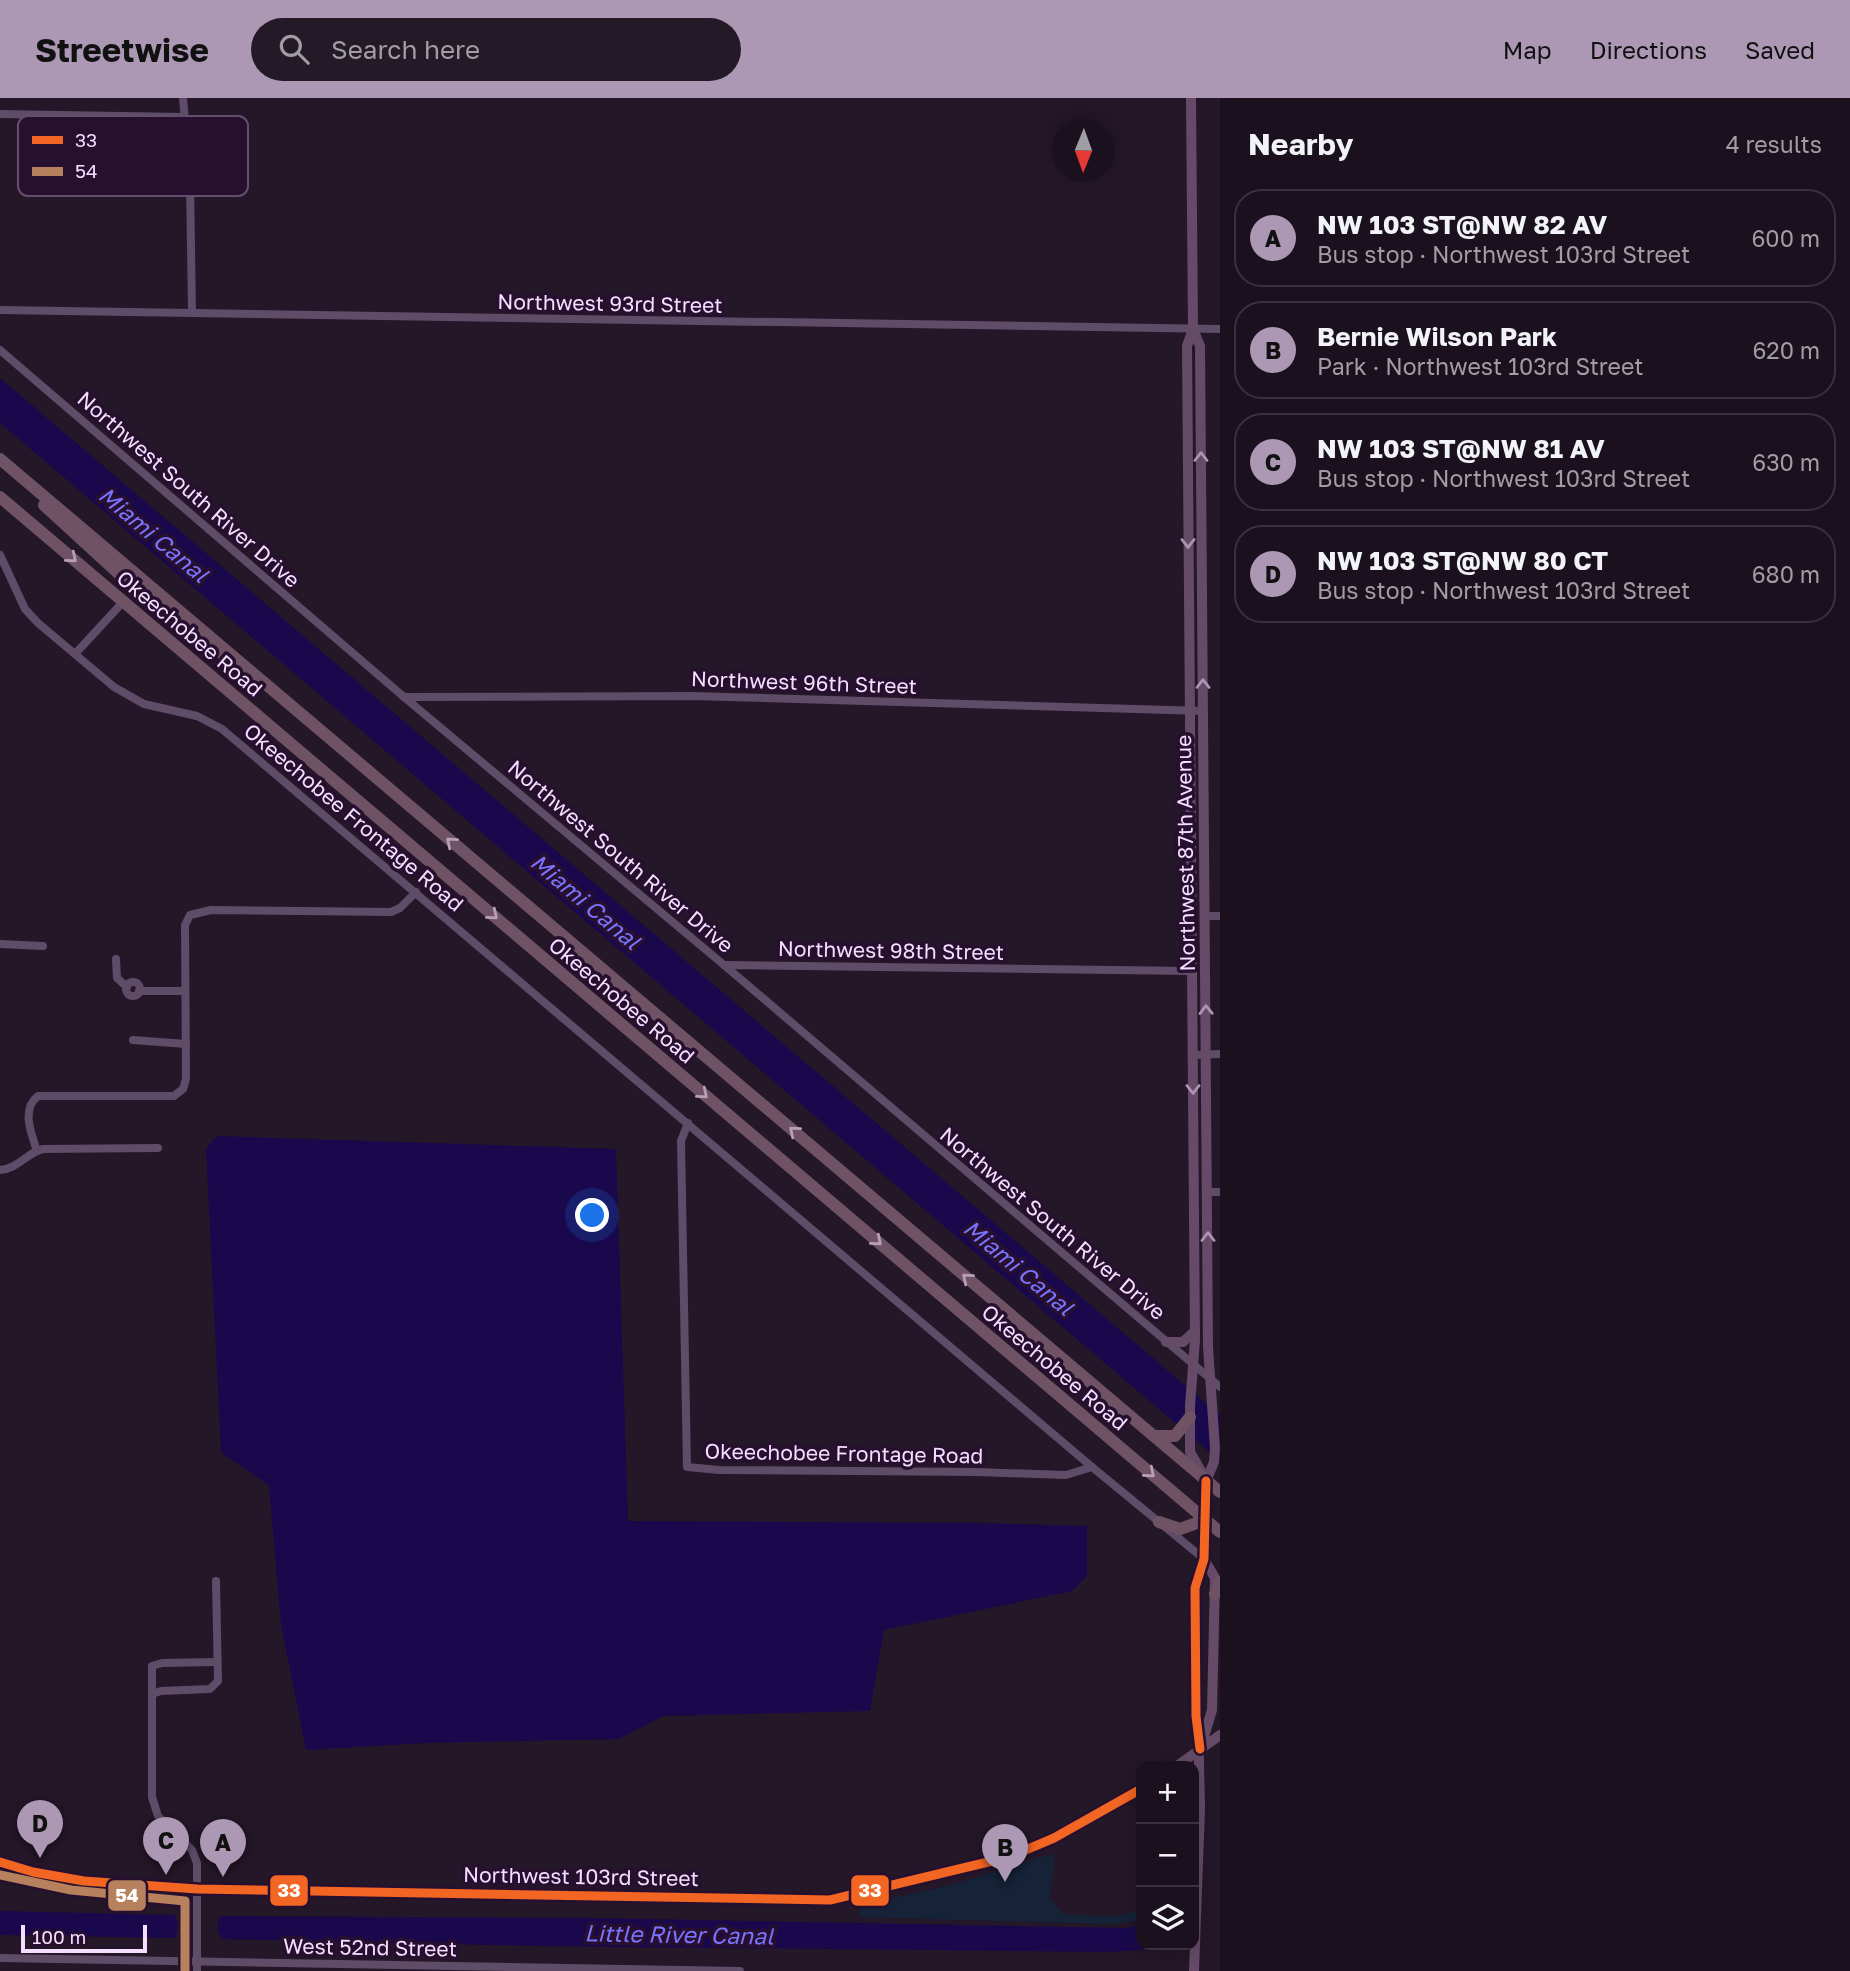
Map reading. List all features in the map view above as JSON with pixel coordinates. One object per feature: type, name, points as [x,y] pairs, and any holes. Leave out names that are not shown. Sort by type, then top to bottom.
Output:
[{"type":"highway","points":[[0,460],[113,570],[152,604],[285,701]]},
{"type":"highway","name":"Okeechobee Road","points":[[0,460],[1220,1492]]},
{"type":"highway","name":"Okeechobee Road","points":[[0,497],[1220,1532]]},
{"type":"highway","points":[[113,570],[122,585],[123,602],[141,599],[152,604]]},
{"type":"highway","points":[[1154,1436],[1185,1435],[1190,1417]]},
{"type":"highway","points":[[1159,1522],[1180,1529],[1205,1520]]},
{"type":"main road","name":"Northwest 87th Avenue","points":[[1190,1417],[1195,1331],[1187,346],[1193,329],[1191,98]]},
{"type":"main road","name":"Northwest 87th Avenue","points":[[1193,329],[1200,346],[1207,1192],[1210,1379],[1217,1443],[1214,1462],[1206,1481]]},
{"type":"main road","points":[[1166,1342],[1183,1342],[1195,1331]]},
{"type":"main road","points":[[1185,1435],[1206,1481],[1204,1559],[1195,1588],[1199,1767]]},
{"type":"main road","points":[[1204,1559],[1215,1578],[1217,1588],[1213,1683]]},
{"type":"main road","points":[[1196,1639],[1207,1652],[1216,1706],[1212,1710],[1200,1749]]},
{"type":"main road","points":[[1184,1761],[1220,1735]]},
{"type":"main road","name":"Northwest 103rd Street","points":[[0,1862],[33,1872],[84,1881],[197,1889],[830,1900],[1009,1857],[1054,1838],[1136,1791]]},
{"type":"main road","points":[[1194,1971],[1197,1824]]},
{"type":"street","points":[[183,98],[183,116]]},
{"type":"street","points":[[0,114],[122,116]]},
{"type":"street","points":[[190,196],[192,313]]},
{"type":"street","name":"Northwest 93rd Street","points":[[0,310],[1220,329]]},
{"type":"street","name":"Northwest South River Drive","points":[[0,350],[404,697],[1220,1387]]},
{"type":"street","name":"Okeechobee Frontage Road","points":[[0,555],[4,569],[25,609],[75,654],[131,698],[159,709],[197,716],[222,729],[1204,1559]]},
{"type":"street","points":[[75,654],[123,602]]},
{"type":"street","name":"Northwest 96th Street","points":[[404,697],[692,696],[1203,710]]},
{"type":"street","points":[[37,1151],[29,1117],[31,1104],[38,1096],[174,1096],[180,1093],[186,1079],[185,925],[190,915],[211,910],[391,912],[400,908],[416,892]]},
{"type":"street","points":[[1205,916],[1220,916]]},
{"type":"street","points":[[0,944],[43,946]]},
{"type":"street","points":[[116,959],[119,981],[127,987],[132,996],[139,991],[186,991]]},
{"type":"street","name":"Northwest 98th Street","points":[[724,965],[1192,971]]},
{"type":"street","points":[[133,1041],[186,1044]]},
{"type":"street","points":[[1193,1055],[1220,1054]]},
{"type":"street","name":"Okeechobee Frontage Road","points":[[688,1123],[681,1140],[687,1467],[719,1470],[1066,1475],[1092,1467]]},
{"type":"street","points":[[0,1170],[11,1168],[37,1151],[158,1148]]},
{"type":"street","points":[[1207,1192],[1220,1192]]},
{"type":"street","points":[[152,1694],[214,1687],[218,1681],[216,1581]]},
{"type":"street","points":[[197,1966],[197,1863],[192,1850],[158,1816],[152,1797],[152,1666],[162,1663],[217,1662]]},
{"type":"street","name":"West 52nd Street","points":[[0,1958],[197,1966],[740,1971]]},
{"type":"shaded area","points":[[1055,1854],[1050,1898],[1063,1914],[1111,1917],[1136,1911],[1136,1921],[1112,1924],[859,1917],[861,1904],[940,1888]]},
{"type":"water","name":"Miami Canal","points":[[0,378],[1220,1415],[1220,1461],[0,423]]},
{"type":"water","points":[[217,1136],[616,1149],[628,1521],[1087,1526],[1087,1576],[1072,1591],[884,1630],[870,1711],[664,1716],[619,1739],[427,1743],[306,1750],[281,1625],[269,1485],[221,1453],[206,1148]]},
{"type":"water","points":[[0,1911],[175,1915],[178,1926],[175,1938],[0,1935]]},
{"type":"water","name":"Little River Canal","points":[[220,1916],[595,1918],[1126,1928],[1136,1926],[1136,1950],[1140,1950],[1108,1952],[537,1946],[221,1939],[217,1926]]},
{"type":"transit line","name":"33","points":[[1200,1749],[1196,1716],[1195,1588],[1204,1559],[1206,1481]]},
{"type":"transit line","name":"33","points":[[0,1862],[33,1872],[84,1881],[197,1889],[830,1900],[1009,1857],[1054,1838],[1136,1792]]},
{"type":"transit line","name":"54","points":[[0,1875],[71,1890],[185,1901],[185,1971]]},
{"type":"place","name":"NW 103 ST@NW 80 CT","points":[[40,1858]]},
{"type":"place","name":"NW 103 ST@NW 81 AV","points":[[166,1875]]},
{"type":"place","name":"NW 103 ST@NW 82 AV","points":[[223,1877]]},
{"type":"place","name":"Bernie Wilson Park","points":[[1005,1882]]}]
